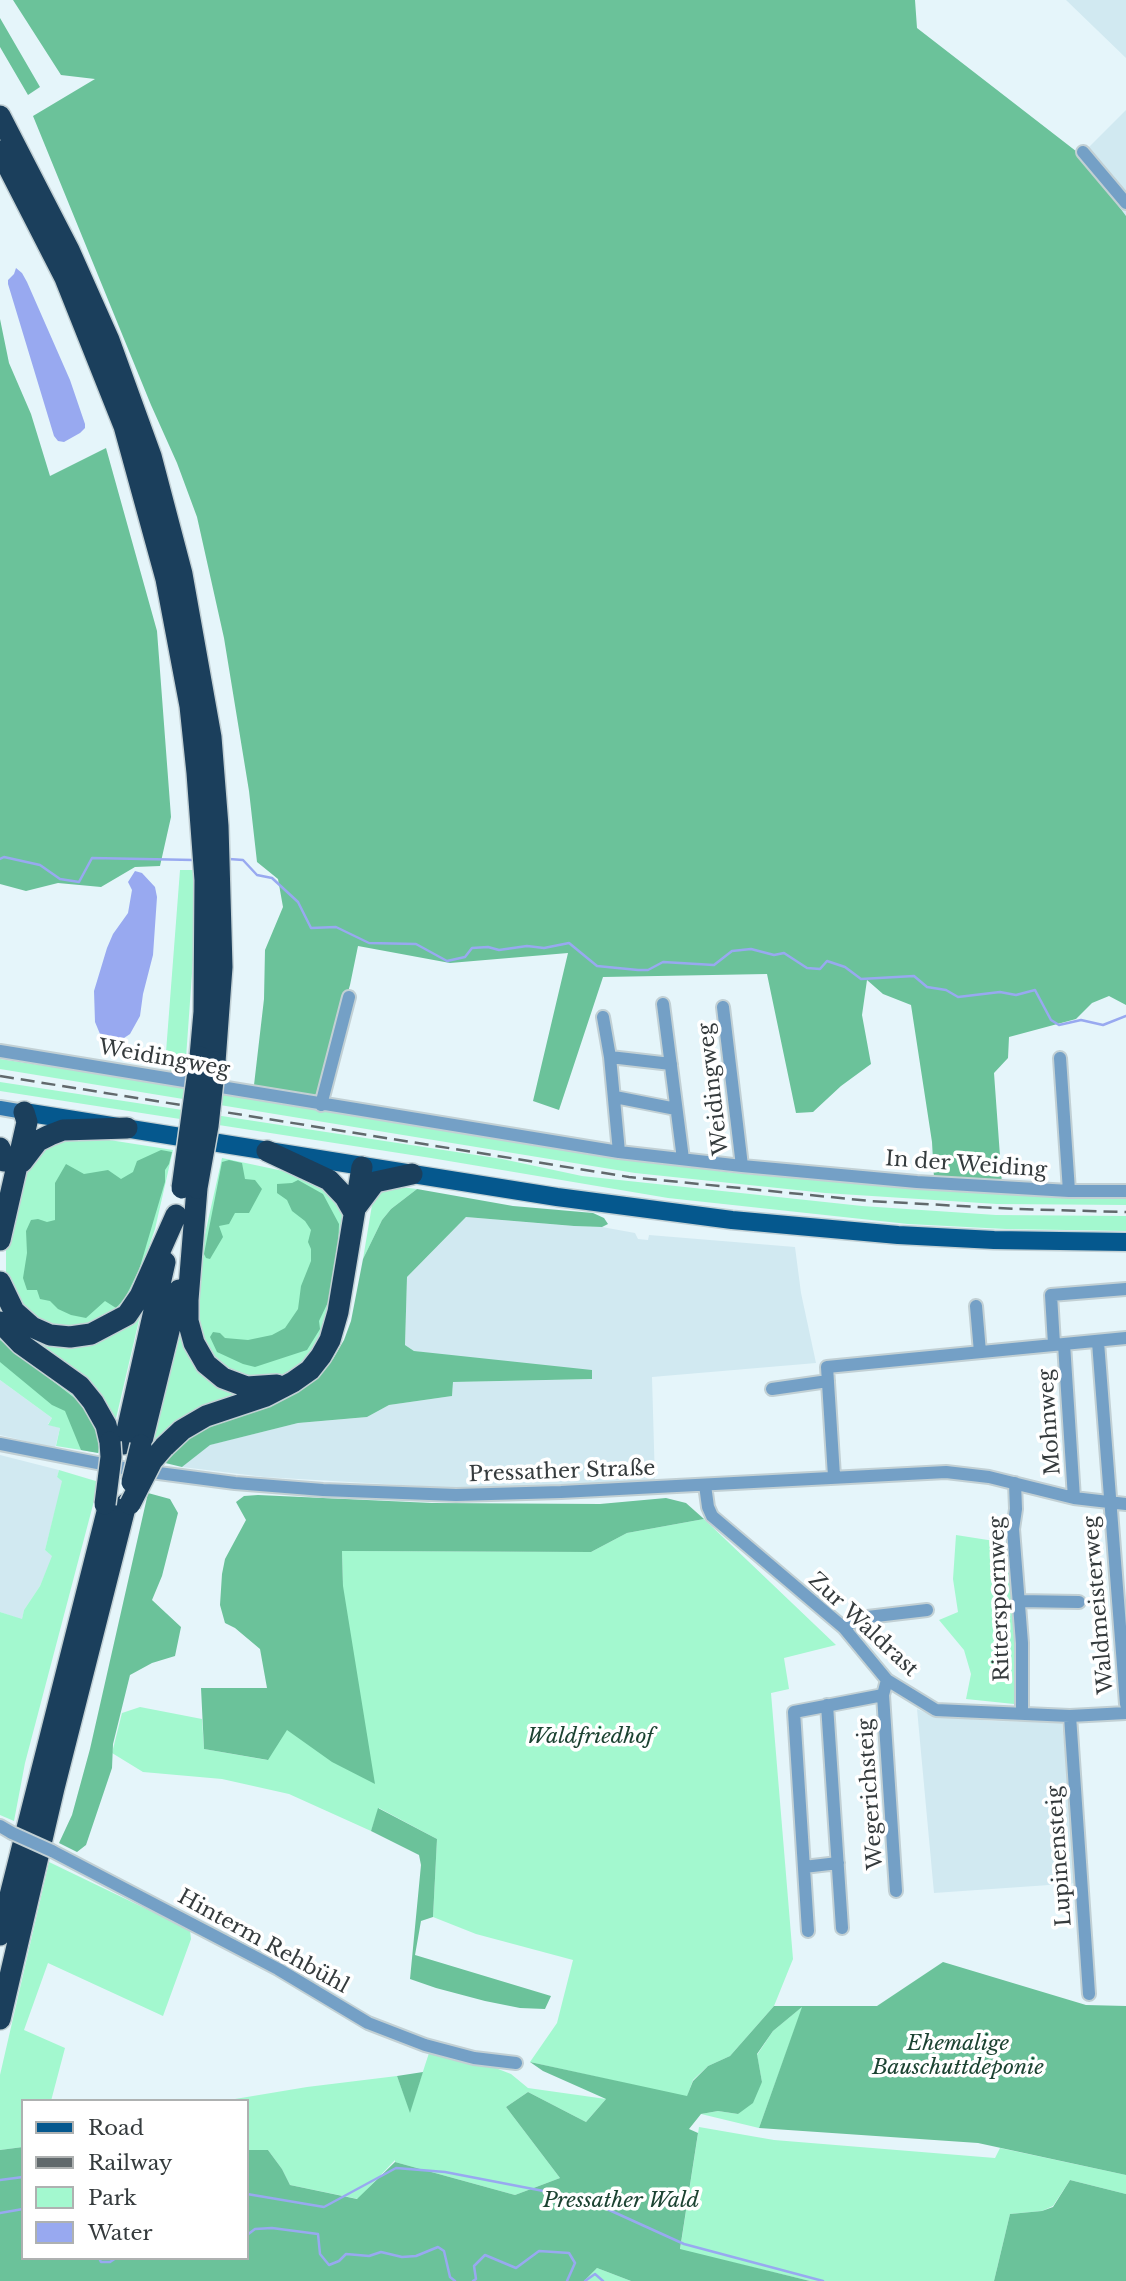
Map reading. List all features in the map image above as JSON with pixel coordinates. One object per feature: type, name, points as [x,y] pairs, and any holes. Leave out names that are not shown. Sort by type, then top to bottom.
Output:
[{"type":"highway","points":[[0,116],[69,250],[109,340],[151,456],[179,561],[211,737],[209,826]]},
{"type":"highway","points":[[0,151],[65,278],[124,426],[136,464],[166,579],[190,706],[209,826],[213,881],[204,1012],[207,1059],[174,1315],[125,1444],[119,1507],[0,2019]]},
{"type":"highway","points":[[0,1240],[5,1165],[16,1121],[24,1112]]},
{"type":"highway","points":[[5,1165],[29,1151],[38,1141],[64,1130],[127,1128]]},
{"type":"highway","points":[[267,1151],[328,1180],[345,1197],[354,1211]]},
{"type":"highway","points":[[0,1935],[101,1533],[152,1461],[182,1430],[206,1416],[266,1396],[310,1370],[330,1340],[338,1312],[362,1167]]},
{"type":"highway","points":[[354,1211],[375,1182],[412,1174]]},
{"type":"highway","points":[[0,1282],[14,1311],[32,1327],[50,1335],[69,1337],[91,1334],[127,1315],[140,1296],[187,1200]]},
{"type":"highway","points":[[187,1200],[188,1321],[194,1343],[206,1364],[223,1378],[247,1387],[271,1387],[293,1382]]},
{"type":"highway","points":[[0,1322],[21,1344],[79,1386],[93,1402],[106,1425],[125,1444]]},
{"type":"highway","points":[[119,1507],[111,1457],[125,1444]]},
{"type":"main road","points":[[0,1108],[362,1167],[646,1209],[816,1228],[994,1240],[1126,1242]]},
{"type":"street","points":[[1083,152],[1126,203]]},
{"type":"street","points":[[321,1105],[349,997]]},
{"type":"street","name":"Weidingweg","points":[[663,1004],[683,1159]]},
{"type":"street","name":"Weidingweg","points":[[723,1007],[742,1166]]},
{"type":"street","points":[[603,1017],[615,1097],[619,1152]]},
{"type":"street","name":"Weidingweg","points":[[0,1051],[619,1152],[860,1177]]},
{"type":"street","name":"Weidingweg","points":[[610,1057],[671,1064]]},
{"type":"street","name":"In der Weiding","points":[[1060,1058],[1069,1191]]},
{"type":"street","name":"Weidingweg","points":[[615,1097],[676,1109]]},
{"type":"street","name":"In der Weiding","points":[[860,1177],[1069,1191],[1126,1191]]},
{"type":"street","name":"Mohnweg","points":[[1074,1498],[1059,1344],[1051,1296],[1126,1289]]},
{"type":"street","points":[[976,1306],[980,1352]]},
{"type":"street","points":[[834,1476],[827,1367],[1126,1338]]},
{"type":"street","name":"Waldmeisterweg","points":[[1098,1342],[1126,1704]]},
{"type":"street","points":[[772,1389],[828,1381]]},
{"type":"street","name":"Pressather Straße","points":[[0,1444],[128,1469],[235,1483],[323,1490],[456,1495],[570,1492],[946,1472],[1015,1483],[1074,1498],[1126,1504]]},
{"type":"street","name":"Ritterspornweg","points":[[1015,1483],[1016,1509],[1013,1529],[1022,1643],[1022,1714]]},
{"type":"street","name":"Zur Waldrast","points":[[705,1485],[712,1516],[844,1628],[887,1680],[936,1710],[1070,1716],[1126,1713]]},
{"type":"street","points":[[1019,1601],[1079,1602]]},
{"type":"street","points":[[844,1628],[859,1618],[927,1610]]},
{"type":"street","name":"Wegerichsteig","points":[[887,1680],[883,1695],[896,1891]]},
{"type":"street","points":[[808,1931],[794,1712],[883,1695]]},
{"type":"street","points":[[827,1705],[842,1928]]},
{"type":"street","name":"Lupinensteig","points":[[1070,1716],[1089,1994]]},
{"type":"street","name":"Hinterm Rehbühl","points":[[0,1826],[278,1969],[368,2023],[425,2045],[474,2058],[516,2063]]},
{"type":"street","points":[[804,1867],[838,1863]]},
{"type":"shaded area","points":[[1066,0],[1126,0],[1126,58]]},
{"type":"shaded area","points":[[1126,110],[1126,216],[1081,155]]},
{"type":"shaded area","points":[[466,1217],[602,1227],[635,1233],[638,1239],[648,1240],[649,1235],[795,1247],[801,1293],[816,1363],[652,1377],[655,1482],[470,1489],[264,1477],[182,1467],[209,1445],[298,1423],[367,1417],[389,1405],[452,1396],[453,1382],[591,1379],[414,1351],[405,1345],[407,1277]]},
{"type":"shaded area","points":[[0,1380],[52,1418],[48,1424],[60,1428],[55,1448],[0,1435]]},
{"type":"shaded area","points":[[0,1455],[59,1470],[57,1477],[63,1481],[45,1550],[53,1556],[40,1586],[24,1610],[22,1620],[0,1612]]},
{"type":"shaded area","points":[[917,1709],[931,1715],[992,1721],[1062,1722],[1078,1883],[934,1893]]},
{"type":"green space","points":[[13,0],[915,0],[917,28],[1081,155],[1126,216],[1126,1005],[1109,996],[1092,1003],[1076,1019],[1009,1037],[1008,1058],[994,1073],[1002,1184],[934,1178],[932,1142],[911,1005],[883,994],[867,980],[862,1015],[871,1064],[841,1086],[813,1112],[796,1113],[767,974],[603,977],[559,1110],[533,1101],[568,953],[450,963],[358,946],[350,985],[317,1098],[254,1085],[264,999],[265,950],[283,907],[278,879],[257,862],[249,791],[224,638],[197,517],[33,116],[95,79],[61,75]]},
{"type":"green space","points":[[0,18],[40,87],[28,95],[0,47]]},
{"type":"green space","points":[[0,319],[9,363],[31,414],[50,476],[106,448],[157,631],[171,817],[160,866],[135,867],[101,887],[58,883],[26,891],[0,884]]},
{"type":"green space","points":[[180,870],[193,870],[195,931],[185,1072],[174,1074],[165,1065]]},
{"type":"green space","points":[[0,1059],[335,1110],[622,1158],[734,1173],[962,1192],[1126,1195],[1126,1205],[997,1204],[825,1193],[635,1173],[0,1069]]},
{"type":"green space","points":[[0,1082],[502,1159],[582,1176],[862,1206],[996,1215],[1126,1216],[1126,1231],[908,1224],[668,1198],[0,1091]]},
{"type":"green space","points":[[56,1138],[103,1139],[173,1150],[155,1229],[128,1298],[117,1311],[80,1328],[50,1325],[33,1317],[21,1308],[6,1279],[6,1241],[26,1165]]},
{"type":"green space","points":[[161,1150],[172,1152],[165,1170],[165,1182],[139,1270],[125,1298],[116,1308],[105,1301],[86,1318],[71,1315],[58,1309],[50,1301],[40,1299],[37,1290],[27,1290],[23,1278],[27,1253],[26,1231],[31,1220],[55,1220],[55,1183],[66,1164],[84,1174],[108,1170],[121,1179],[133,1172],[137,1161]]},
{"type":"green space","points":[[222,1158],[288,1172],[326,1187],[344,1212],[330,1316],[311,1356],[297,1369],[269,1381],[223,1371],[196,1336],[197,1270]]},
{"type":"green space","points":[[229,1160],[242,1163],[245,1179],[255,1180],[262,1189],[249,1213],[235,1213],[229,1224],[219,1226],[223,1237],[210,1259],[204,1254],[222,1162]]},
{"type":"green space","points":[[298,1180],[323,1194],[339,1224],[338,1250],[330,1298],[319,1321],[320,1329],[307,1350],[255,1367],[243,1364],[217,1352],[210,1337],[213,1332],[220,1333],[225,1338],[248,1340],[272,1335],[285,1328],[298,1309],[301,1286],[311,1261],[308,1242],[311,1230],[305,1221],[292,1211],[287,1200],[277,1193],[277,1184]]},
{"type":"green space","points":[[392,1186],[417,1189],[391,1209],[382,1220],[363,1259],[373,1199],[377,1192]]},
{"type":"green space","points":[[417,1189],[513,1206],[593,1213],[604,1218],[608,1224],[602,1227],[466,1217],[407,1277],[405,1345],[414,1351],[592,1370],[592,1379],[453,1382],[452,1396],[389,1405],[367,1417],[298,1423],[210,1445],[182,1467],[161,1462],[184,1437],[318,1374],[333,1359],[351,1321],[363,1259],[382,1220],[391,1209]]},
{"type":"green space","points":[[0,1300],[51,1343],[143,1303],[114,1427],[11,1326],[0,1312]]},
{"type":"green space","points":[[183,1323],[188,1347],[253,1394],[151,1448]]},
{"type":"green space","points":[[0,1336],[83,1402],[101,1439],[100,1453],[56,1446],[60,1428],[48,1425],[52,1418],[0,1380]]},
{"type":"green space","points":[[0,1340],[81,1403],[95,1424],[100,1440],[98,1453],[81,1450],[65,1411],[52,1405],[0,1362]]},
{"type":"green space","points":[[59,1470],[99,1482],[25,1763],[14,1821],[0,1815],[0,1612],[22,1619],[24,1610],[40,1586],[52,1556],[45,1550],[62,1481],[57,1477]]},
{"type":"green space","points":[[148,1493],[170,1499],[178,1513],[162,1576],[152,1600],[181,1627],[175,1656],[152,1663],[130,1675],[113,1744],[112,1768],[86,1845],[77,1852],[59,1843],[72,1815],[90,1749]]},
{"type":"green space","points":[[244,1496],[432,1503],[600,1504],[666,1498],[686,1503],[704,1519],[627,1533],[591,1552],[342,1551],[343,1586],[375,1784],[332,1762],[287,1730],[268,1760],[204,1749],[201,1688],[267,1688],[260,1649],[225,1623],[220,1605],[225,1559],[246,1520],[236,1502]]},
{"type":"green space","name":"Waldfriedhof","points":[[704,1519],[836,1645],[784,1658],[789,1689],[771,1693],[793,1959],[774,2006],[730,2056],[708,2066],[693,2080],[687,2097],[530,2062],[557,2023],[573,1960],[476,1934],[433,1917],[437,1839],[379,1808],[371,1831],[289,1794],[222,1779],[143,1772],[112,1753],[122,1713],[140,1707],[202,1719],[204,1749],[267,1760],[343,1586],[342,1551],[591,1552],[627,1533]]},
{"type":"green space","points":[[956,1535],[1007,1543],[1018,1667],[1014,1704],[966,1699],[971,1674],[964,1650],[939,1620],[958,1612],[953,1579]]},
{"type":"green space","points":[[378,1808],[437,1839],[433,1917],[421,1921],[415,1955],[551,1996],[545,2009],[520,2008],[485,2001],[410,1979],[421,1865],[419,1855],[371,1831]]},
{"type":"green space","points":[[49,1862],[190,1930],[191,1939],[163,2016],[48,1963],[24,2030],[65,2048],[52,2099],[21,2099],[21,2147],[0,2150],[0,2075]]},
{"type":"green space","points":[[943,1962],[1086,2005],[1126,2006],[1126,2175],[978,2143],[759,2128],[802,2007],[773,2031],[757,2054],[762,2082],[753,2103],[738,2114],[718,2111],[701,2114],[689,2129],[698,2133],[680,2249],[810,2281],[631,2281],[597,2268],[584,2281],[0,2281],[0,2150],[21,2147],[21,2260],[248,2260],[248,2150],[268,2150],[290,2185],[357,2199],[395,2162],[515,2195],[560,2178],[506,2107],[528,2092],[586,2122],[606,2099],[543,2071],[530,2062],[687,2096],[693,2081],[708,2066],[730,2056],[774,2006],[877,2006]]},
{"type":"green space","points":[[803,2006],[759,2128],[701,2114],[718,2111],[738,2114],[762,2082],[757,2055],[773,2031]]},
{"type":"green space","points":[[429,2053],[493,2067],[511,2074],[528,2088],[606,2099],[586,2122],[528,2092],[506,2107],[560,2178],[515,2195],[395,2160],[358,2199],[290,2185],[268,2150],[248,2150],[248,2099],[235,2099],[397,2076],[410,2111]]},
{"type":"green space","points":[[423,2072],[410,2113],[397,2076]]},
{"type":"green space","points":[[699,2127],[774,2140],[995,2158],[1000,2148],[1126,2175],[1126,2194],[1070,2180],[1053,2206],[1042,2211],[1010,2214],[994,2281],[810,2281],[680,2250]]},
{"type":"green space","points":[[1070,2180],[1126,2194],[1126,2281],[994,2281],[1010,2214],[1042,2211],[1053,2207]]},
{"type":"green space","points":[[597,2268],[631,2281],[584,2281]]},
{"type":"water","points":[[16,268],[27,282],[70,380],[85,424],[80,433],[64,442],[58,441],[54,436],[8,284]]},
{"type":"water","points":[[135,871],[142,873],[155,887],[157,897],[153,955],[140,1016],[130,1034],[121,1040],[109,1042],[100,1034],[95,1022],[94,991],[113,934],[128,913],[132,890],[128,882]]},
{"type":"waterway","points":[[0,859],[4,857],[40,865],[60,879],[79,882],[92,858],[194,860]]},
{"type":"waterway","points":[[229,859],[243,860],[257,875],[272,878],[298,902],[311,928],[336,927],[369,943],[416,944],[447,961],[465,957],[472,948],[544,948],[569,943],[597,966],[648,970],[663,962],[714,965],[732,951],[751,949],[774,955],[784,953],[807,968],[820,969],[827,961],[845,967],[861,979],[914,976],[927,987],[946,990],[958,997],[1000,992],[1016,995],[1035,990],[1051,1020],[1059,1025],[1081,1020],[1103,1025],[1126,1016]]},
{"type":"waterway","points":[[248,2194],[324,2207],[396,2168],[445,2172],[585,2199],[684,2244],[823,2281]]},
{"type":"waterway","points":[[0,2180],[21,2177]]},
{"type":"waterway","points":[[0,2213],[21,2209]]},
{"type":"waterway","points":[[248,2234],[255,2229],[272,2228],[318,2234],[320,2254],[329,2265],[346,2254],[369,2256],[381,2252],[402,2257],[416,2256],[438,2247],[444,2251],[450,2277],[455,2281]]},
{"type":"waterway","points":[[473,2281],[476,2279],[474,2266],[485,2255],[516,2268],[539,2251],[569,2253],[575,2263],[567,2281]]},
{"type":"waterway","points":[[100,2260],[113,2260]]},
{"type":"waterway","points":[[585,2281],[595,2274],[603,2281]]},
{"type":"railway","points":[[0,1076],[629,1177],[870,1201],[1126,1212]]},
{"type":"park label","name":"Ehemalige Bauschuttdeponie","points":[[958,2056]]},
{"type":"park label","name":"Pressather Wald","points":[[621,2201]]}]
